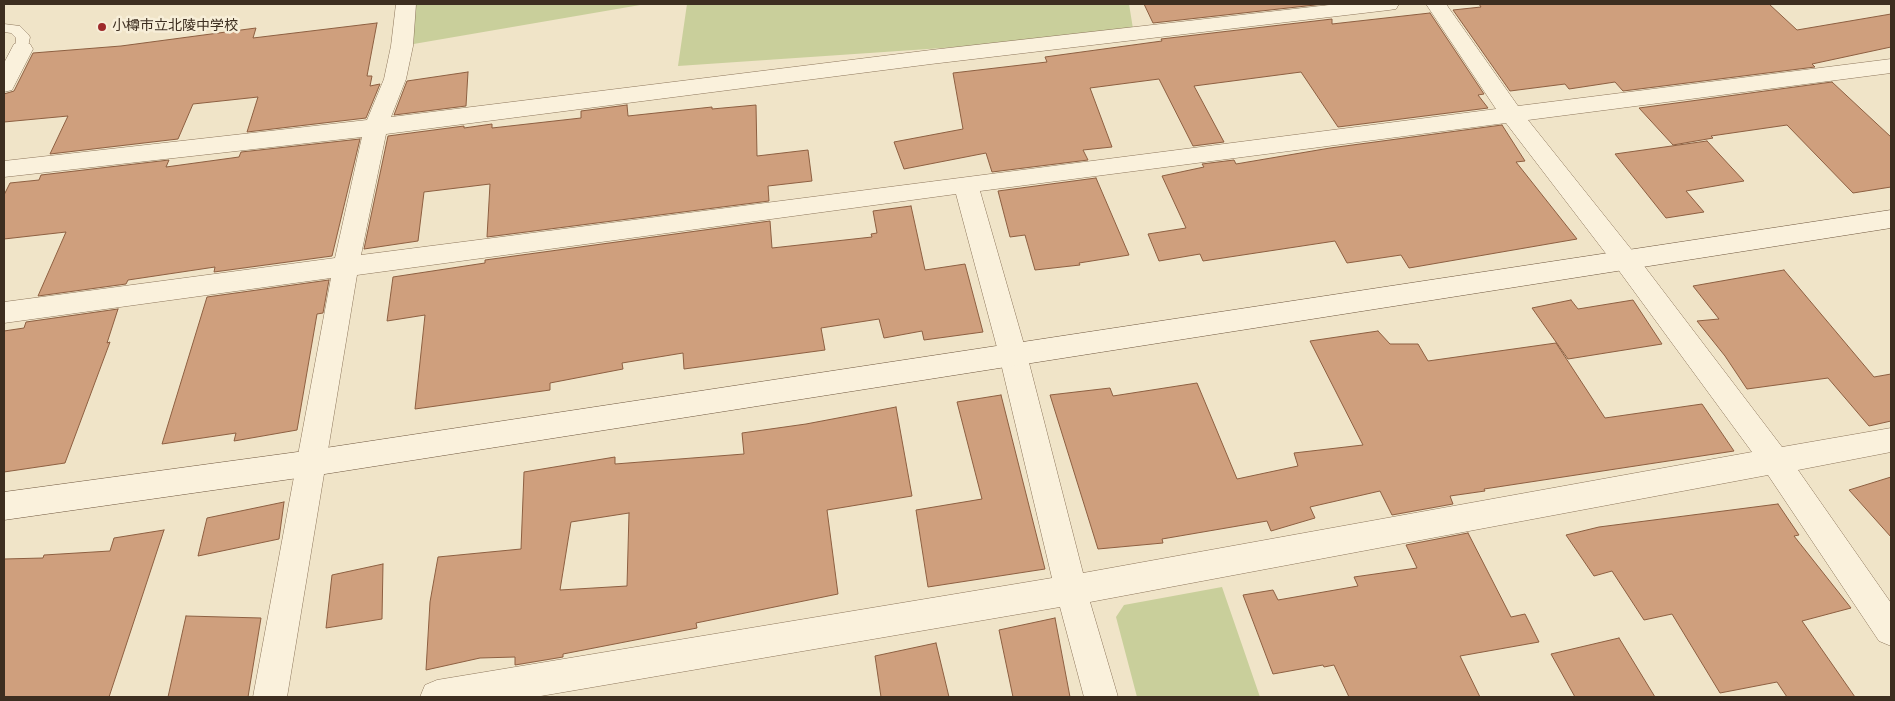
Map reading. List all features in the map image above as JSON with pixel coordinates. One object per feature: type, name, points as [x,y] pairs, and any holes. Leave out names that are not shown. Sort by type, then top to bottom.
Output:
[{"type":"street","points":[[270,697],[346,266],[376,127],[395,79],[402,46],[406,4]]},
{"type":"street","points":[[4,169],[376,127],[931,57],[1389,4]]},
{"type":"street","points":[[1436,4],[1512,115],[1626,261],[1774,461],[1891,630]]},
{"type":"street","points":[[4,85],[22,49]]},
{"type":"street","points":[[4,312],[966,184],[1891,66]]},
{"type":"street","points":[[966,184],[1013,355],[1071,590],[1101,697]]},
{"type":"street","points":[[4,506],[312,463],[1891,219]]},
{"type":"street","points":[[437,697],[1071,590],[1891,440]]},
{"type":"lane","points":[[4,28],[15,29],[24,37],[22,49]]},
{"type":"green space","points":[[407,4],[646,4],[402,46]]},
{"type":"green space","points":[[687,4],[1129,4],[1134,35],[678,66]]},
{"type":"green space","points":[[1222,587],[1260,697],[1137,697],[1116,617],[1124,605]]},
{"type":"building","points":[[1144,4],[1324,4],[1153,23]]},
{"type":"building","points":[[1479,4],[1769,4],[1797,30],[1891,14],[1891,47],[1812,64],[1815,67],[1623,91],[1615,82],[1569,89],[1565,84],[1510,91],[1453,10],[1481,7]]},
{"type":"building","points":[[1430,13],[1484,94],[1478,95],[1488,108],[1338,127],[1301,72],[1194,86],[1224,142],[1193,146],[1159,79],[1090,88],[1112,147],[1083,150],[1088,160],[992,172],[986,153],[904,169],[894,142],[963,129],[953,73],[1047,62],[1045,57],[1162,41],[1161,39],[1332,19],[1332,24]]},
{"type":"building","points":[[377,23],[367,76],[372,76],[370,86],[380,84],[366,118],[247,132],[258,97],[193,104],[178,139],[50,154],[68,116],[4,122],[4,94],[14,91],[33,53],[121,46],[256,28],[253,38]]},
{"type":"building","points":[[468,72],[466,106],[394,115],[407,81]]},
{"type":"building","points":[[1832,82],[1891,137],[1891,187],[1853,193],[1787,125],[1711,136],[1713,138],[1673,145],[1639,108]]},
{"type":"building","points":[[627,105],[628,116],[712,107],[712,109],[756,105],[757,156],[808,150],[812,181],[768,186],[769,201],[487,237],[490,184],[424,192],[418,241],[364,249],[388,136],[464,126],[464,128],[492,124],[492,128],[581,118],[581,111]]},
{"type":"building","points":[[1502,125],[1525,161],[1516,162],[1577,239],[1409,268],[1401,255],[1347,263],[1335,241],[1203,261],[1200,254],[1159,261],[1148,234],[1186,228],[1162,176],[1204,167],[1202,164],[1234,160],[1236,164],[1330,148]]},
{"type":"building","points":[[360,139],[332,256],[214,272],[215,267],[128,280],[126,284],[38,296],[66,232],[4,239],[4,195],[10,183],[39,180],[41,175],[169,160],[166,167],[239,157],[241,152]]},
{"type":"building","points":[[1707,141],[1744,181],[1686,191],[1704,212],[1666,218],[1615,154]]},
{"type":"building","points":[[1096,178],[1129,255],[1079,263],[1080,265],[1035,270],[1025,235],[1010,237],[998,191]]},
{"type":"building","points":[[911,206],[925,270],[965,264],[983,332],[924,340],[922,331],[884,338],[879,319],[821,328],[825,350],[684,369],[683,353],[622,363],[623,369],[550,383],[550,390],[415,409],[425,315],[387,321],[393,277],[485,263],[485,260],[770,221],[772,248],[872,237],[871,234],[877,233],[873,211]]},
{"type":"building","points":[[1784,270],[1874,377],[1891,374],[1891,421],[1869,426],[1828,378],[1747,389],[1725,356],[1697,321],[1719,319],[1693,286]]},
{"type":"building","points":[[329,280],[323,313],[317,314],[297,430],[234,441],[236,433],[162,444],[207,297]]},
{"type":"building","points":[[1571,300],[1578,309],[1633,300],[1662,344],[1568,359],[1532,308]]},
{"type":"building","points":[[118,309],[107,343],[110,342],[65,463],[4,472],[4,331],[24,328],[26,322]]},
{"type":"building","points":[[1378,331],[1390,344],[1418,344],[1428,361],[1556,343],[1605,418],[1702,404],[1734,451],[1484,489],[1485,491],[1450,496],[1453,504],[1392,515],[1380,491],[1310,507],[1315,518],[1271,531],[1267,521],[1162,539],[1163,543],[1098,549],[1050,395],[1110,388],[1113,396],[1197,383],[1237,479],[1298,466],[1294,453],[1363,445],[1310,341]]},
{"type":"building","points":[[1001,395],[1045,569],[928,587],[916,510],[982,499],[957,402]]},
{"type":"building","points":[[896,407],[912,496],[827,510],[838,594],[696,623],[697,628],[563,654],[563,657],[515,665],[515,657],[480,658],[426,670],[430,602],[438,557],[521,549],[524,472],[615,457],[615,464],[744,454],[742,433],[806,424]],"holes":[[[629,513],[627,586],[560,590],[571,522]]]},
{"type":"building","points":[[1891,477],[1891,537],[1849,490]]},
{"type":"building","points":[[284,502],[279,539],[198,556],[207,518]]},
{"type":"building","points":[[1778,504],[1799,535],[1794,536],[1851,608],[1802,621],[1855,697],[1787,697],[1777,682],[1720,693],[1672,614],[1644,620],[1612,571],[1594,576],[1566,535],[1599,527]]},
{"type":"building","points":[[164,530],[109,697],[4,697],[4,559],[43,558],[44,555],[110,551],[114,538]]},
{"type":"building","points":[[1468,533],[1511,617],[1525,614],[1539,642],[1460,656],[1480,697],[1349,697],[1334,665],[1324,667],[1323,665],[1273,674],[1243,595],[1273,590],[1278,600],[1358,586],[1354,577],[1417,568],[1406,545]]},
{"type":"building","points":[[383,564],[382,619],[326,628],[332,575]]},
{"type":"building","points":[[186,616],[261,618],[248,697],[168,697]]},
{"type":"building","points":[[1055,618],[1070,697],[1013,697],[999,630]]},
{"type":"building","points":[[1619,638],[1655,697],[1575,697],[1551,654]]},
{"type":"building","points":[[936,643],[949,697],[881,697],[875,656]]},
{"type":"place","name":"小樽市立北陵中学校","points":[[102,27]]}]
